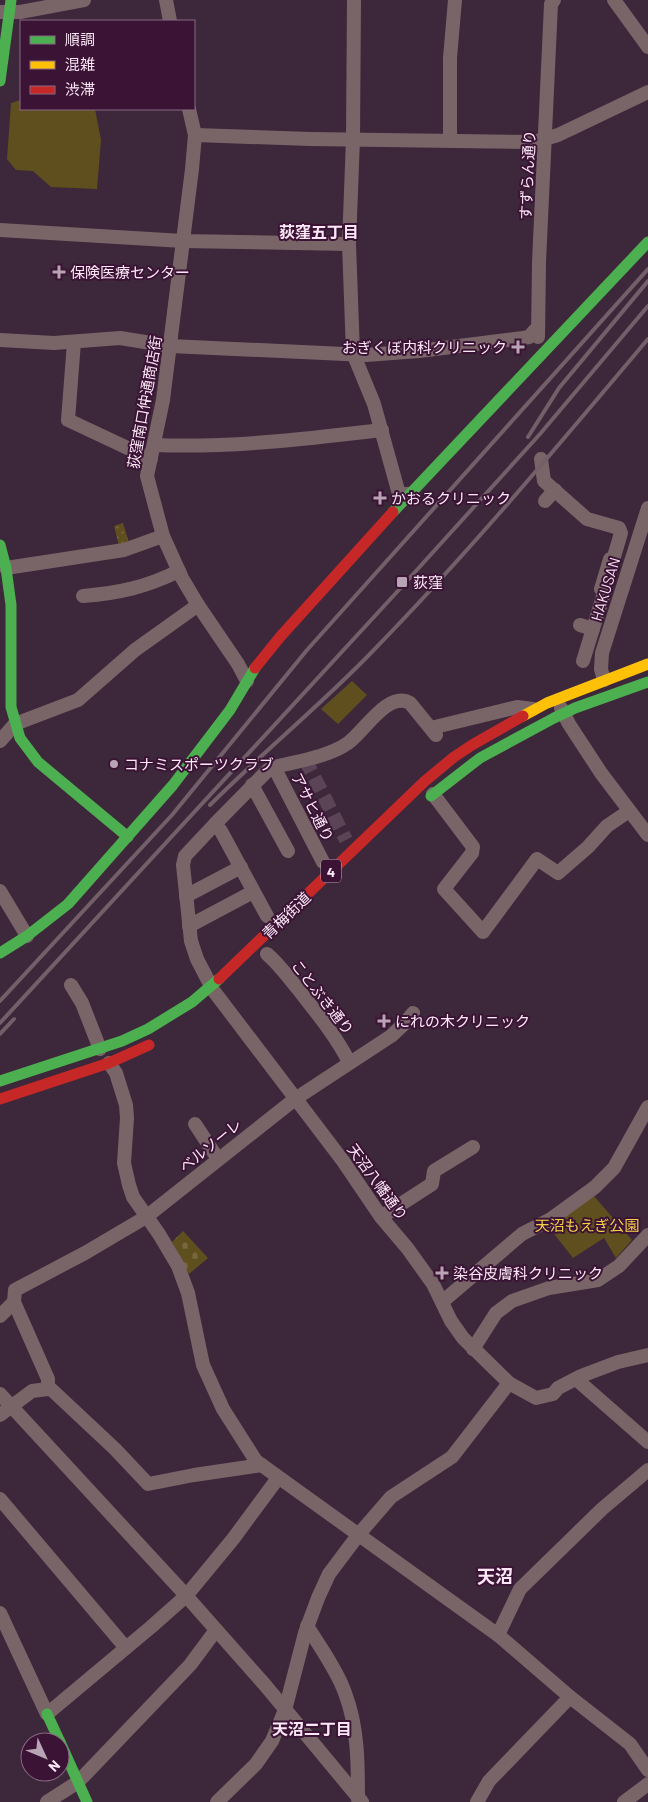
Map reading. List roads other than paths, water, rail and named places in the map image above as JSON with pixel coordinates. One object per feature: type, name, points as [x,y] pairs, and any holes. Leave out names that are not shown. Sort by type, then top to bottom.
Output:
[{"type":"street","points":[[0,81],[7,8],[84,0]]},
{"type":"street","points":[[166,0],[170,20]]},
{"type":"street","points":[[354,0],[348,139],[353,353],[374,404],[398,494],[410,494]]},
{"type":"street","points":[[450,140],[450,58],[455,0]]},
{"type":"street","points":[[614,0],[648,47]]},
{"type":"street","name":"すずらん通り","points":[[545,351],[540,345],[537,328],[552,137],[550,1]]},
{"type":"street","points":[[189,110],[195,134],[534,142],[552,137],[648,92]]},
{"type":"street","name":"荻窪南口仲通商店街","points":[[195,134],[163,400],[147,476],[163,536],[179,571],[198,605],[238,664],[247,681]]},
{"type":"street","points":[[0,230],[182,242],[349,244]]},
{"type":"street","points":[[0,953],[68,904],[173,786],[230,710],[260,661],[280,637],[410,494],[648,242]]},
{"type":"street","points":[[0,340],[54,343],[120,338],[170,346],[366,355],[419,351],[523,338],[529,337],[537,328]]},
{"type":"street","points":[[74,342],[68,420],[151,459]]},
{"type":"street","points":[[154,445],[198,447],[268,443],[382,430]]},
{"type":"street","points":[[541,459],[544,481],[587,519],[620,528],[621,533],[613,560],[619,562],[610,592],[605,590],[587,627],[583,661]]},
{"type":"street","points":[[545,501],[555,490]]},
{"type":"street","name":"HAKUSAN","points":[[604,680],[601,668],[602,653],[648,508]]},
{"type":"street","points":[[6,568],[124,550],[163,536]]},
{"type":"street","points":[[0,545],[6,568],[11,605],[6,629],[5,699],[20,738],[38,762],[128,837]]},
{"type":"street","points":[[83,596],[110,594],[143,587],[179,571]]},
{"type":"street","points":[[0,741],[15,724],[78,700],[135,650],[198,605]]},
{"type":"street","name":"青梅街道","points":[[0,1081],[100,1049],[148,1029],[192,1002],[218,995],[404,801],[454,756],[541,706],[648,664]]},
{"type":"street","points":[[629,811],[607,826],[588,847],[558,873],[538,859],[482,932],[444,888],[472,853],[473,847],[430,798],[480,758],[564,713],[648,682]]},
{"type":"street","points":[[274,767],[339,748],[349,742],[380,711],[395,702],[406,701],[410,703],[434,732],[516,707],[554,704],[564,713],[585,748],[648,835]]},
{"type":"street","name":"天沼八幡通り","points":[[274,767],[252,785],[185,856],[183,865],[191,941],[218,995],[343,1161],[380,1217],[408,1248],[433,1284],[451,1321],[473,1348],[509,1383],[536,1398],[552,1394],[558,1388],[576,1379]]},
{"type":"street","name":"アサヒ通り","points":[[274,767],[323,862]]},
{"type":"street","points":[[252,785],[288,851]]},
{"type":"street","points":[[214,824],[221,830],[267,916]]},
{"type":"street","points":[[186,896],[241,868]]},
{"type":"street","points":[[0,891],[26,936]]},
{"type":"street","points":[[189,926],[253,892]]},
{"type":"street","name":"ことぶき通り","points":[[267,954],[275,961],[314,1009],[342,1047],[349,1062]]},
{"type":"street","points":[[70,985],[82,1003],[100,1049]]},
{"type":"street","name":"ベルソーレ","points":[[14,1302],[15,1290],[86,1253],[146,1217],[295,1099],[391,1036],[413,1013]]},
{"type":"street","points":[[3,1098],[109,1064],[157,1041]]},
{"type":"street","points":[[109,1064],[116,1073],[126,1105],[124,1163],[133,1197],[159,1234],[178,1266],[188,1293],[203,1365],[222,1409],[256,1461],[498,1635],[570,1697],[630,1744],[648,1770]]},
{"type":"street","points":[[442,1302],[522,1234],[551,1219],[595,1187],[614,1168],[648,1107]]},
{"type":"street","points":[[195,1124],[218,1159]]},
{"type":"street","points":[[380,1217],[432,1184],[434,1172],[473,1148]]},
{"type":"street","points":[[473,1348],[496,1313],[512,1301],[548,1288],[598,1280],[619,1266],[648,1235]]},
{"type":"street","points":[[0,1316],[14,1302],[48,1379],[48,1389]]},
{"type":"street","points":[[648,1355],[618,1362],[576,1379],[648,1442]]},
{"type":"street","points":[[217,1802],[256,1764],[272,1741],[285,1710],[307,1626],[329,1574],[359,1534],[391,1497],[452,1457],[509,1383]]},
{"type":"street","points":[[5,1411],[32,1390],[52,1390],[148,1484],[262,1465]]},
{"type":"street","points":[[0,1394],[5,1411],[186,1596],[285,1710],[359,1800]]},
{"type":"street","points":[[498,1635],[520,1589],[602,1509],[648,1470]]},
{"type":"street","points":[[47,1714],[151,1628],[186,1596],[229,1544],[278,1478]]},
{"type":"street","points":[[0,1499],[126,1648]]},
{"type":"street","points":[[0,1613],[55,1732]]},
{"type":"street","points":[[307,1626],[345,1692],[357,1744],[359,1800]]},
{"type":"street","points":[[48,1802],[78,1782],[190,1665],[216,1630]]},
{"type":"street","points":[[477,1802],[489,1781],[570,1697]]},
{"type":"street","points":[[70,1764],[87,1802]]},
{"type":"street","points":[[624,1802],[648,1784]]},
{"type":"tunnel","points":[[305,759],[346,840]]},
{"type":"railway","points":[[0,1001],[172,815],[307,650],[648,269]]},
{"type":"railway","points":[[528,437],[559,388],[648,281]]},
{"type":"railway","points":[[0,1023],[540,434],[648,306]]},
{"type":"railway","points":[[210,805],[348,676],[404,619],[511,501],[648,339]]},
{"type":"railway","points":[[0,1034],[14,1019]]},
{"type":"place","name":"保険医療センター","points":[[59,272]]},
{"type":"place","name":"おぎくぼ内科クリニック","points":[[518,347]]},
{"type":"place","name":"かおるクリニック","points":[[380,498]]},
{"type":"place","name":"荻窪","points":[[402,582]]},
{"type":"place","name":"コナミスポーツクラブ","points":[[114,764]]},
{"type":"place","name":"にれの木クリニック","points":[[384,1021]]},
{"type":"place","name":"染谷皮膚科クリニック","points":[[442,1273]]},
{"type":"district","name":"荻窪五丁目","points":[[319,231]]},
{"type":"district","name":"天沼","points":[[495,1576]]},
{"type":"district","name":"天沼二丁目","points":[[312,1728]]},
{"type":"park label","name":"天沼もえぎ公園","points":[[587,1225]]}]
